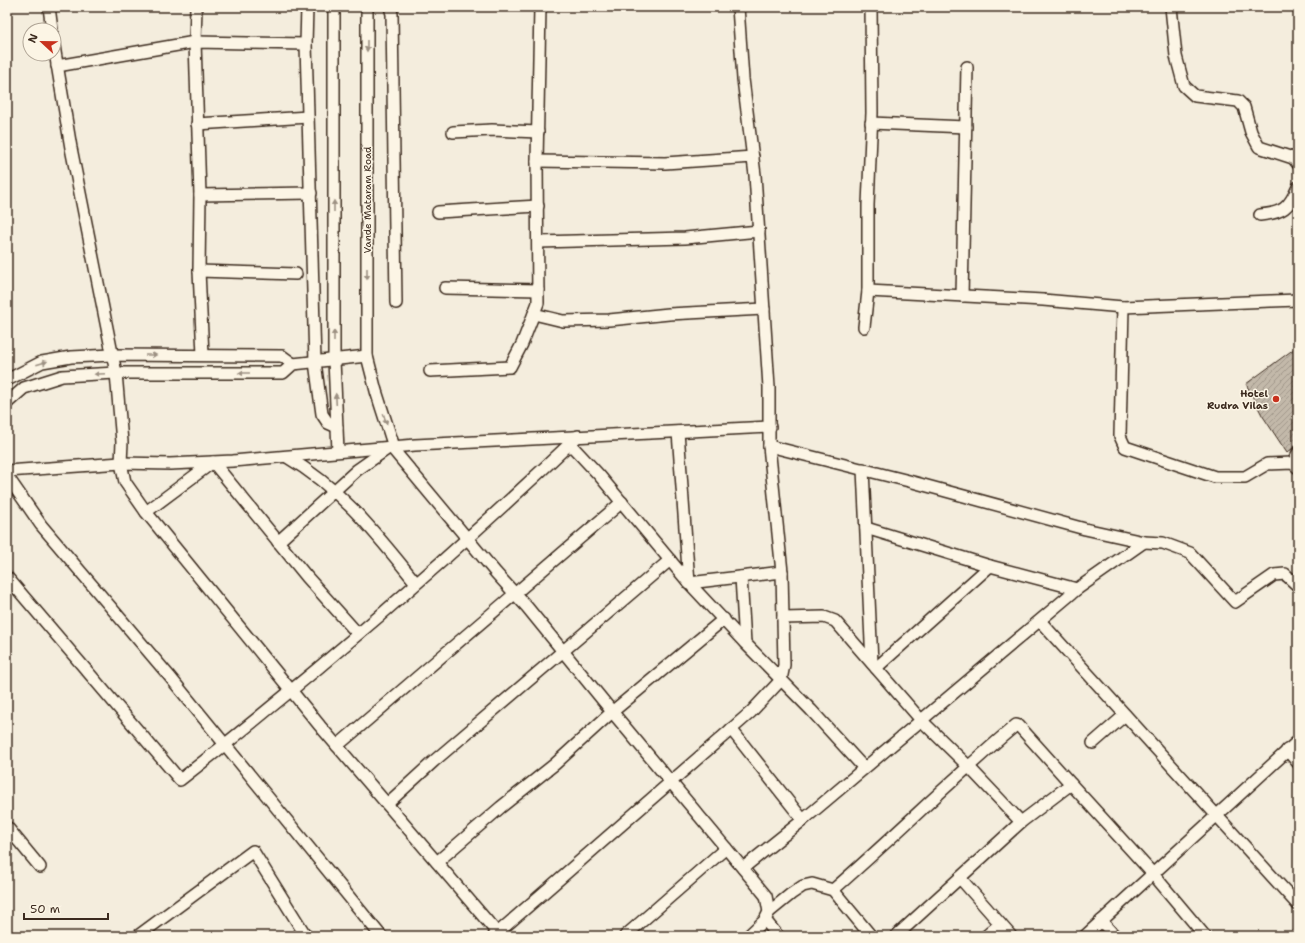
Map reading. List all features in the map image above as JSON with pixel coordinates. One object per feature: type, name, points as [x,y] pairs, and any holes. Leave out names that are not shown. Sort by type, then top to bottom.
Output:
[{"type":"street","points":[[49,7],[51,22]]},
{"type":"street","points":[[196,7],[195,42],[200,195],[199,271],[204,355]]},
{"type":"street","points":[[307,7],[306,44],[315,362],[322,414],[328,423],[337,427]]},
{"type":"street","points":[[334,7],[334,375],[338,451]]},
{"type":"street","name":"Vande Mataram Road","points":[[367,7],[367,356],[392,447]]},
{"type":"street","points":[[390,7],[392,14],[396,303]]},
{"type":"street","points":[[430,371],[510,367],[522,344],[538,303],[537,161],[540,7]]},
{"type":"street","points":[[56,62],[72,155],[116,373],[122,442],[121,463],[125,482],[146,512],[291,690],[497,935],[751,712],[781,680],[784,665],[782,572],[769,446],[770,427],[759,231],[753,157],[743,79],[738,7]]},
{"type":"street","points":[[864,327],[868,291],[868,204],[871,123],[872,7]]},
{"type":"street","points":[[1171,7],[1176,56],[1184,86],[1196,96],[1238,101],[1244,107],[1251,132],[1259,147],[1293,158],[1298,164]]},
{"type":"street","points":[[57,66],[195,42],[306,44]]},
{"type":"street","points":[[962,296],[967,67]]},
{"type":"street","points":[[197,124],[308,117]]},
{"type":"street","points":[[871,123],[966,127]]},
{"type":"street","points":[[453,132],[492,130],[538,132]]},
{"type":"street","points":[[537,161],[664,163],[753,157]]},
{"type":"street","points":[[1260,215],[1282,211],[1292,202],[1298,187]]},
{"type":"street","points":[[200,195],[310,193]]},
{"type":"street","points":[[438,212],[538,206]]},
{"type":"street","points":[[538,242],[685,238],[759,231]]},
{"type":"street","points":[[199,271],[296,274]]},
{"type":"street","points":[[445,288],[538,290]]},
{"type":"street","points":[[868,291],[1043,300],[1123,307],[1298,300]]},
{"type":"street","points":[[1123,307],[1120,436],[1125,447],[1214,478],[1245,477],[1267,464],[1297,461]]},
{"type":"street","points":[[534,314],[563,321],[609,320],[668,314],[764,309]]},
{"type":"street","points":[[7,380],[42,362],[71,357],[112,355],[282,356],[294,364]]},
{"type":"street","points":[[7,403],[24,388],[62,376],[116,373],[283,373],[294,364],[367,356]]},
{"type":"street","points":[[7,472],[121,463],[170,464],[213,462],[392,447],[578,436],[770,427]]},
{"type":"street","points":[[678,432],[689,583]]},
{"type":"street","points":[[7,577],[180,780],[291,690],[416,584],[578,436]]},
{"type":"street","points":[[570,444],[622,502],[689,583],[811,710],[864,768]]},
{"type":"street","points":[[769,446],[863,469],[1085,529],[1144,542],[1163,543],[1190,554],[1235,602],[1274,575],[1284,574],[1298,586]]},
{"type":"street","points":[[278,542],[357,470],[392,447]]},
{"type":"street","points":[[392,447],[466,538],[672,781],[766,896],[767,916],[778,936]]},
{"type":"street","points":[[287,457],[310,470],[335,490],[370,527],[416,584]]},
{"type":"street","points":[[146,512],[213,462]]},
{"type":"street","points":[[213,462],[278,542],[358,634]]},
{"type":"street","points":[[863,469],[874,666]]},
{"type":"street","points":[[7,476],[41,525],[170,677],[381,936]]},
{"type":"street","points":[[337,746],[622,502]]},
{"type":"street","points":[[866,528],[990,566],[1077,589]]},
{"type":"street","points":[[743,868],[803,820],[1077,589],[1144,542]]},
{"type":"street","points":[[387,804],[434,761],[670,560]]},
{"type":"street","points":[[874,666],[990,566]]},
{"type":"street","points":[[689,583],[782,572]]},
{"type":"street","points":[[741,577],[745,643]]},
{"type":"street","points":[[783,618],[824,617],[835,621],[921,720],[968,766],[1021,822]]},
{"type":"street","points":[[437,862],[501,807],[555,764],[612,712],[724,619]]},
{"type":"street","points":[[1040,621],[1298,905]]},
{"type":"street","points":[[1093,743],[1125,715]]},
{"type":"street","points":[[833,890],[890,840],[968,766],[1016,725],[1019,726],[1153,874],[1205,936]]},
{"type":"street","points":[[731,729],[803,820]]},
{"type":"street","points":[[1085,936],[1298,741]]},
{"type":"street","points":[[1287,750],[1298,763]]},
{"type":"street","points":[[896,936],[1021,822],[1071,784]]},
{"type":"street","points":[[7,827],[40,867]]},
{"type":"street","points":[[625,936],[726,848]]},
{"type":"street","points":[[138,936],[253,851],[306,936]]},
{"type":"street","points":[[960,878],[1011,936]]},
{"type":"street","points":[[748,936],[791,894],[803,886],[812,884],[833,890],[871,936]]},
{"type":"street","points":[[1101,921],[1115,936]]},
{"type":"street","points":[[986,936],[1000,924]]},
{"type":"building","name":"Hotel Rudra Vilas","points":[[1298,346],[1298,444],[1287,453],[1262,415],[1246,384]]},
{"type":"place","name":"Hotel Rudra Vilas","points":[[1276,399]]}]
